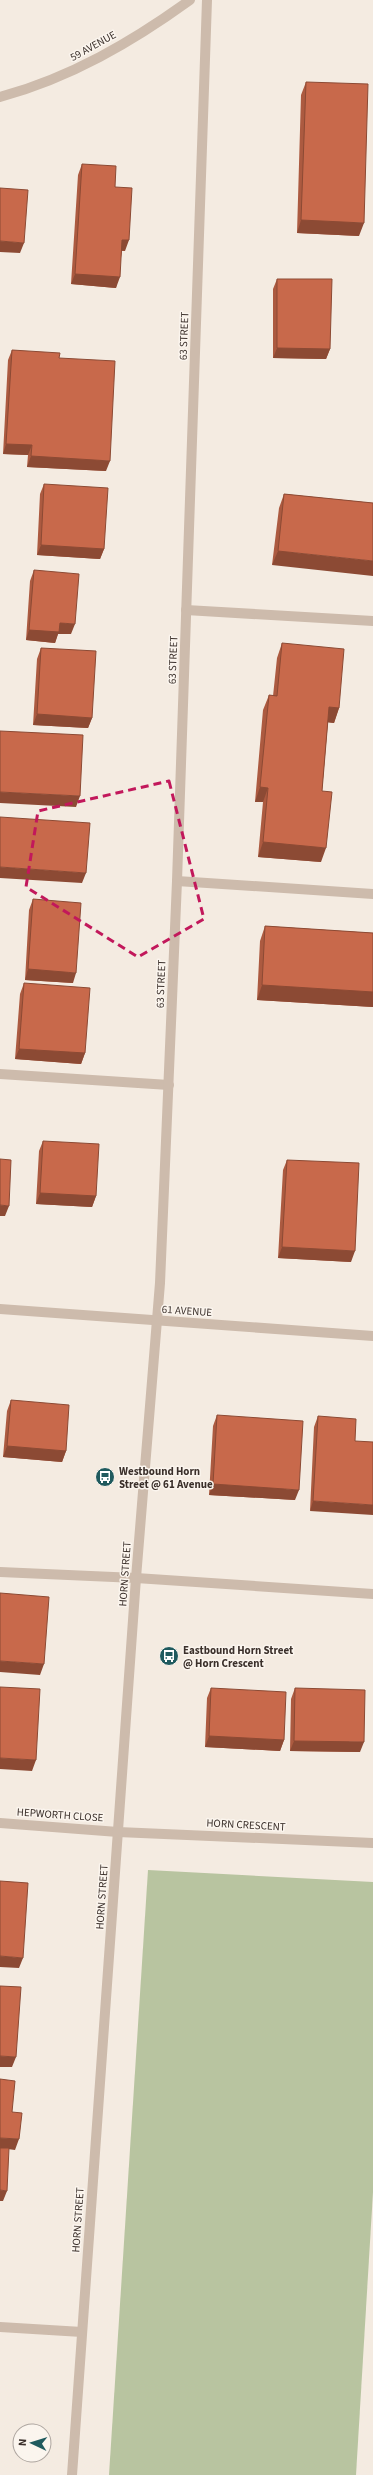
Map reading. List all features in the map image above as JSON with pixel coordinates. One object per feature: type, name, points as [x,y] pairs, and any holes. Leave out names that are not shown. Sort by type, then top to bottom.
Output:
[{"type":"street","name":"59 AVENUE","points":[[0,97],[52,80],[92,62],[165,18],[190,0]]},
{"type":"street","name":"63 STREET","points":[[156,1321],[169,1085],[177,881],[207,0]]},
{"type":"street","points":[[186,610],[373,621]]},
{"type":"street","points":[[177,881],[373,894]]},
{"type":"street","points":[[0,1074],[169,1085]]},
{"type":"street","name":"61 AVENUE","points":[[0,1309],[373,1336]]},
{"type":"street","name":"HORN STREET","points":[[72,2475],[136,1578],[156,1321]]},
{"type":"street","points":[[0,1572],[136,1578],[373,1594]]},
{"type":"street","name":"HEPWORTH CLOSE","points":[[0,1823],[118,1832]]},
{"type":"street","name":"HORN CRESCENT","points":[[118,1832],[373,1843]]},
{"type":"street","points":[[0,2327],[82,2332]]},
{"type":"highlighted area","points":[[169,781],[204,919],[138,957],[26,887],[38,811]]},
{"type":"green space","points":[[148,1870],[373,1882],[373,2192],[356,2475],[109,2475]]},
{"type":"building","points":[[306,82],[368,84],[364,223],[301,220]]},
{"type":"building","points":[[82,164],[116,166],[115,187],[132,188],[129,240],[122,240],[120,277],[75,274]]},
{"type":"building","points":[[0,188],[28,190],[24,243],[0,241]]},
{"type":"building","points":[[277,279],[332,279],[330,349],[277,348]]},
{"type":"building","points":[[12,350],[60,353],[59,358],[115,361],[110,461],[31,456],[32,445],[6,444]]},
{"type":"building","points":[[44,484],[108,488],[104,549],[41,545]]},
{"type":"building","points":[[284,494],[373,503],[373,561],[278,551]]},
{"type":"building","points":[[34,570],[79,574],[75,624],[60,623],[59,632],[29,630]]},
{"type":"building","points":[[282,643],[344,649],[339,708],[329,707],[322,791],[332,792],[326,848],[263,842],[268,788],[260,787],[269,695],[277,696]]},
{"type":"building","points":[[41,648],[96,651],[92,718],[37,714]]},
{"type":"building","points":[[0,731],[83,735],[80,796],[0,792]]},
{"type":"building","points":[[0,817],[90,823],[86,873],[0,867]]},
{"type":"building","points":[[33,899],[81,903],[76,973],[28,969]]},
{"type":"building","points":[[265,926],[373,933],[373,992],[262,985]]},
{"type":"building","points":[[24,983],[90,988],[85,1053],[19,1049]]},
{"type":"building","points":[[43,1141],[99,1144],[96,1196],[40,1193]]},
{"type":"building","points":[[0,1159],[11,1160],[9,1206],[0,1205]]},
{"type":"building","points":[[287,1160],[359,1163],[355,1251],[282,1247]]},
{"type":"building","points":[[11,1400],[69,1405],[66,1451],[7,1446]]},
{"type":"building","points":[[217,1415],[303,1421],[299,1490],[213,1484]]},
{"type":"building","points":[[318,1416],[356,1419],[355,1441],[373,1442],[373,1505],[313,1501]]},
{"type":"building","points":[[0,1593],[49,1597],[44,1664],[0,1661]]},
{"type":"building","points":[[0,1687],[40,1689],[36,1760],[0,1758]]},
{"type":"building","points":[[211,1688],[286,1692],[284,1740],[209,1736]]},
{"type":"building","points":[[295,1688],[365,1690],[364,1742],[294,1741]]},
{"type":"building","points":[[0,1881],[28,1883],[23,1958],[0,1956]]},
{"type":"building","points":[[0,1986],[21,1987],[16,2057],[0,2056]]},
{"type":"building","points":[[0,2079],[15,2081],[12,2112],[22,2113],[19,2139],[0,2138]]},
{"type":"building","points":[[0,2148],[9,2148],[7,2191],[0,2190]]},
{"type":"place","name":"Westbound Horn Street @ 61 Avenue","points":[[105,1477]]},
{"type":"place","name":"Eastbound Horn Street @ Horn Crescent","points":[[169,1656]]}]
